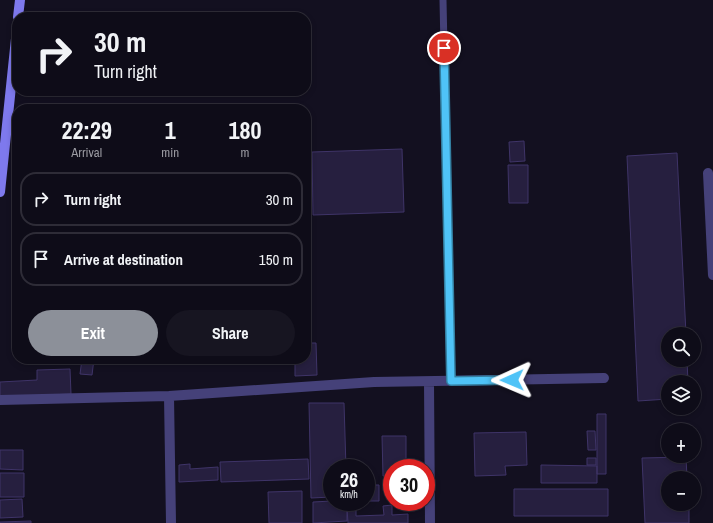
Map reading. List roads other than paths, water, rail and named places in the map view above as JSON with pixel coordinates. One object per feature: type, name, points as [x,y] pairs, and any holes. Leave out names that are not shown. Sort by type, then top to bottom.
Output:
[{"type":"main road","points":[[19,12],[20,0]]},
{"type":"main road","points":[[0,192],[12,77]]},
{"type":"street","points":[[708,173],[713,275]]},
{"type":"street","points":[[0,400],[169,396],[374,382],[604,378]]},
{"type":"street","points":[[429,382],[430,523]]},
{"type":"street","points":[[169,396],[171,523]]},
{"type":"lane","points":[[443,0],[451,381]]}]
